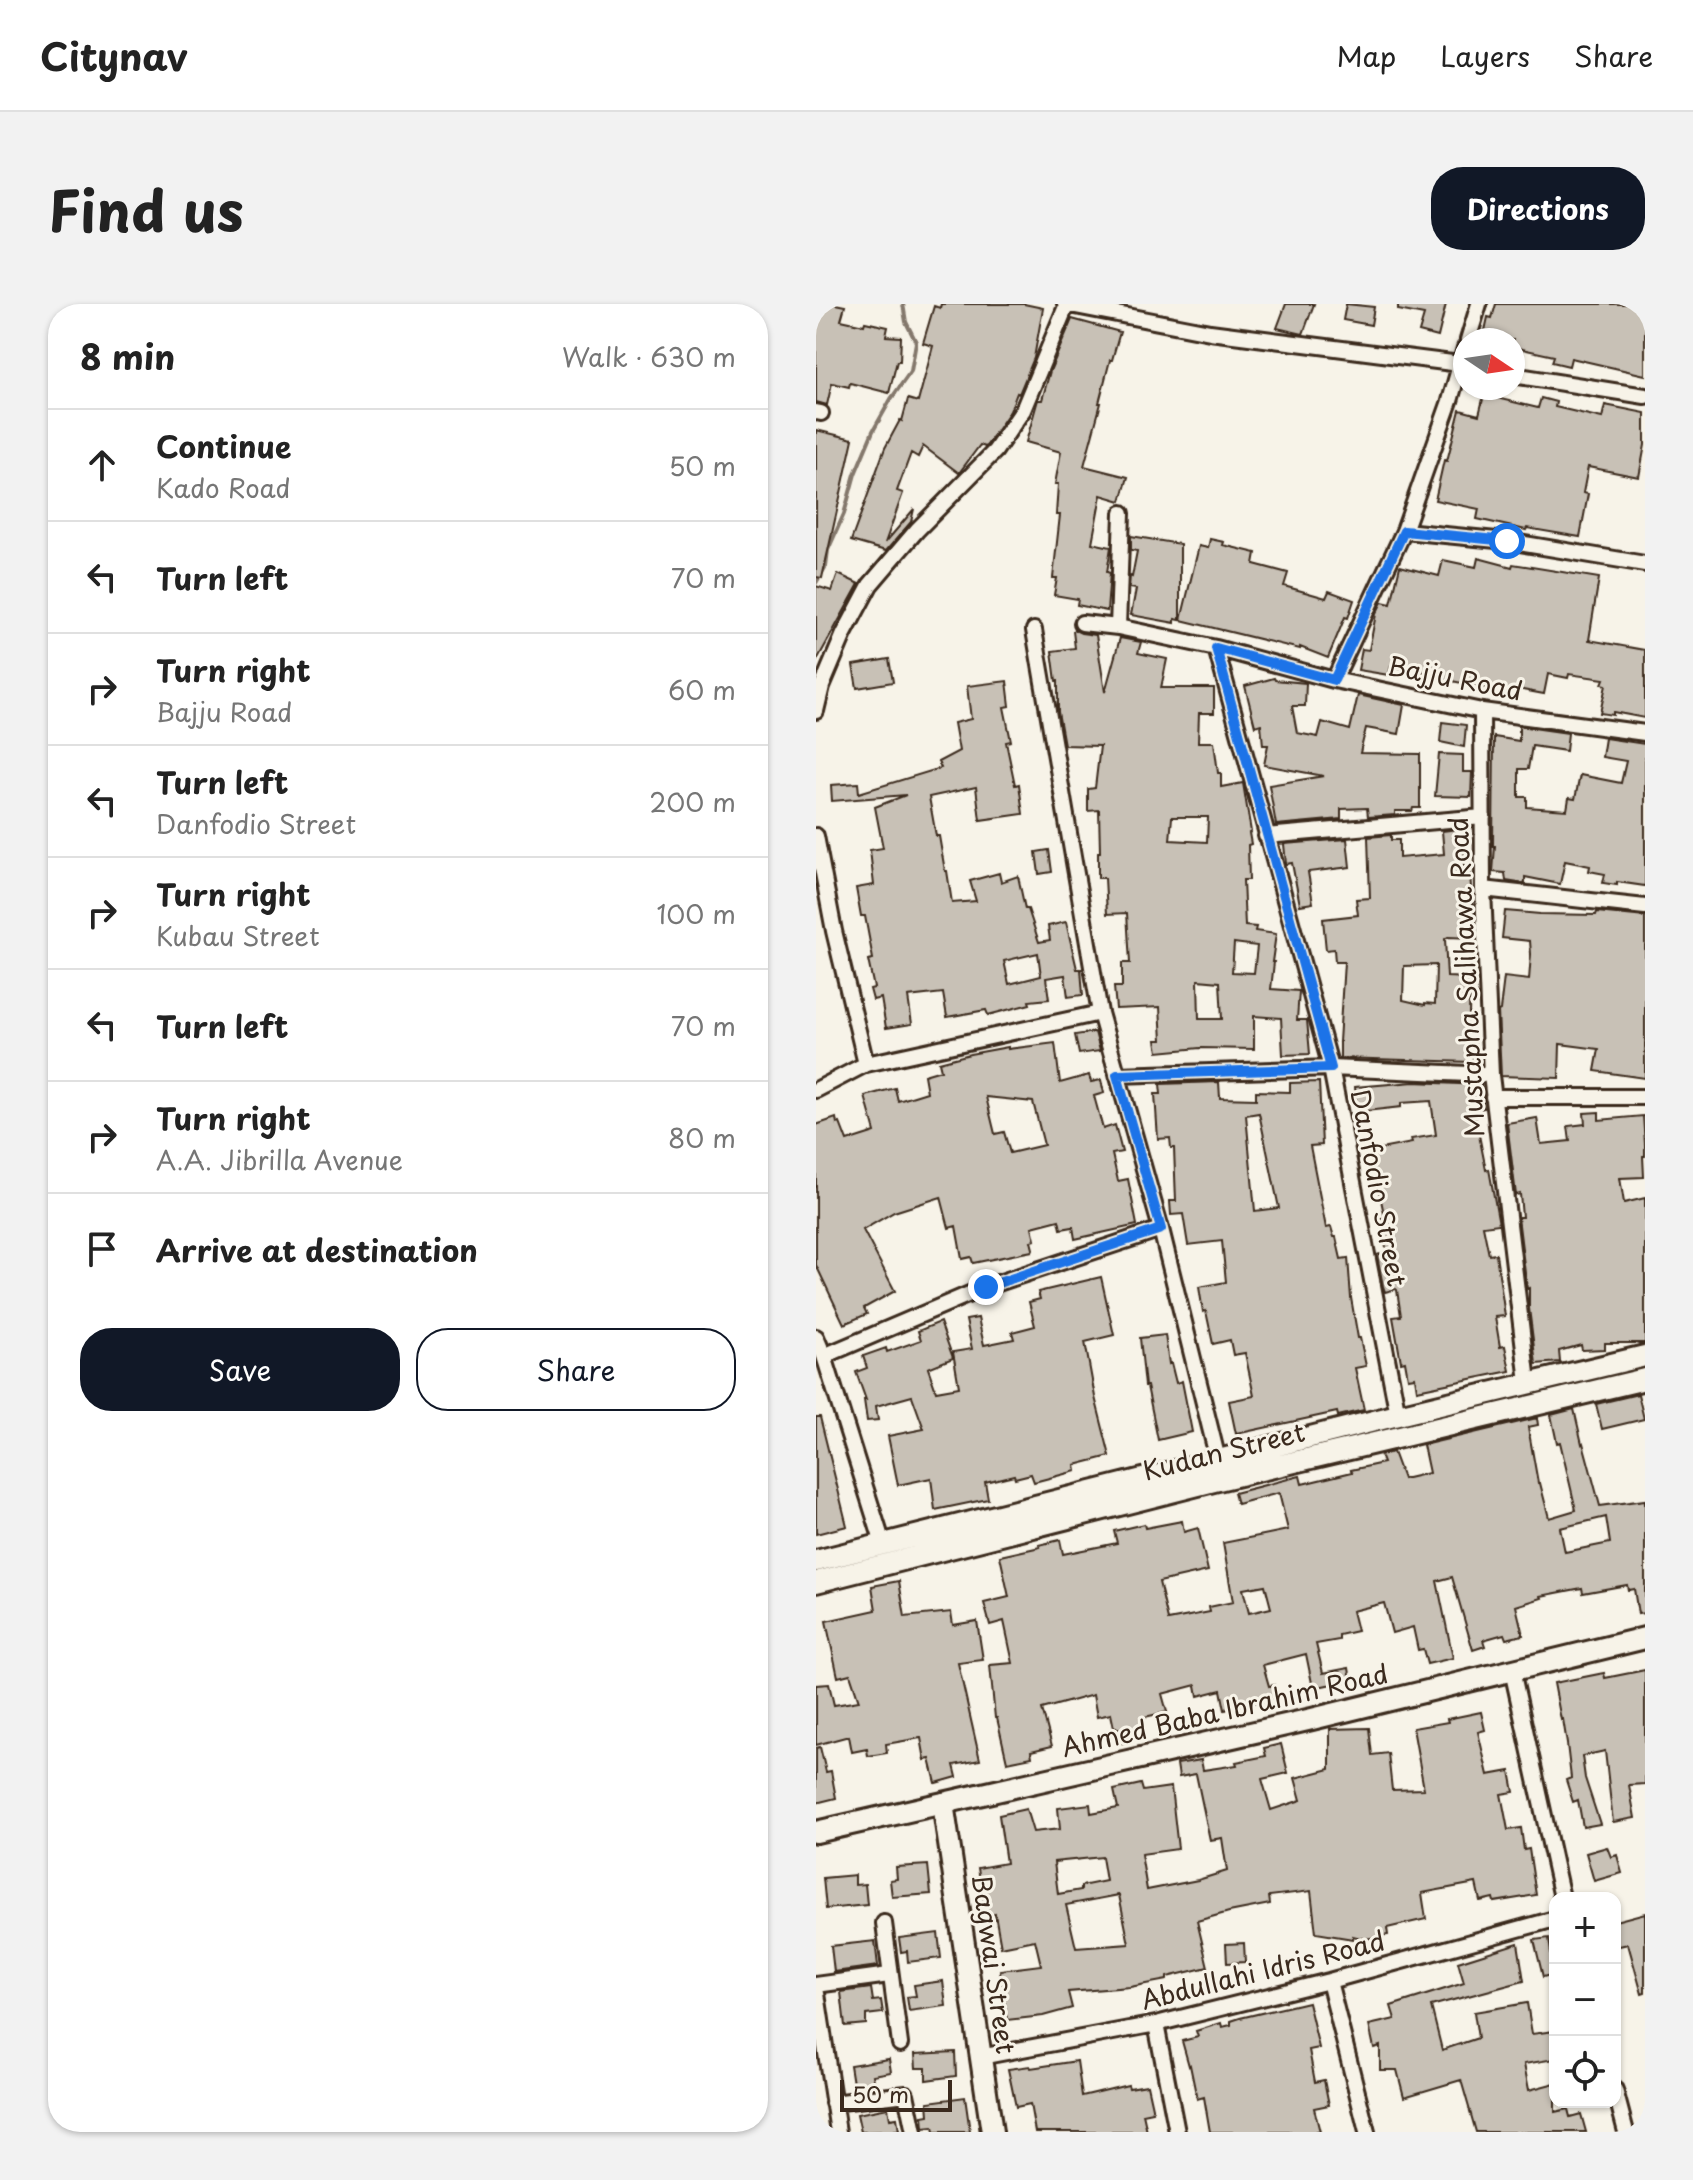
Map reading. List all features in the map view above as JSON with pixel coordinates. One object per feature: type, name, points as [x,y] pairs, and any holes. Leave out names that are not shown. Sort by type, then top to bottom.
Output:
[{"type":"street","points":[[1472,328],[1479,304]]},
{"type":"street","points":[[816,711],[822,686],[844,634],[870,585],[917,530],[995,451],[1023,410],[1073,305],[1210,332],[1453,365]]},
{"type":"street","points":[[1525,377],[1645,396]]},
{"type":"street","points":[[1334,680],[1404,531],[1453,391]]},
{"type":"street","points":[[1118,627],[1122,513]]},
{"type":"street","points":[[1404,531],[1507,541],[1645,564]]},
{"type":"street","name":"Bajju Road","points":[[1082,623],[1118,627],[1216,648],[1334,680],[1482,711],[1645,733]]},
{"type":"street","points":[[1034,630],[1100,1013],[1161,1229],[1218,1460]]},
{"type":"street","name":"Danfodio Street","points":[[1216,648],[1331,1068],[1398,1415]]},
{"type":"street","name":"Mustapha Salihawa Road","points":[[1482,711],[1483,889],[1491,1075],[1528,1382]]},
{"type":"street","points":[[1266,836],[1483,817]]},
{"type":"street","points":[[816,836],[834,931],[866,1064]]},
{"type":"street","points":[[1483,889],[1645,907]]},
{"type":"street","points":[[816,1090],[866,1064],[1100,1013]]},
{"type":"street","points":[[1117,1075],[1331,1068],[1491,1075]]},
{"type":"street","points":[[1493,1097],[1645,1097]]},
{"type":"street","points":[[824,1356],[986,1287],[1161,1229]]},
{"type":"street","points":[[816,1337],[883,1544]]},
{"type":"street","points":[[816,1561],[1528,1382],[1645,1356]]},
{"type":"street","name":"Kudan Street","points":[[816,1582],[1199,1485],[1645,1379]]},
{"type":"street","name":"Ahmed Baba Ibrahim Road","points":[[816,1832],[1296,1723],[1645,1638]]},
{"type":"street","points":[[1512,1670],[1561,1892]]},
{"type":"street","name":"Bagwai Street","points":[[943,1803],[992,2132]]},
{"type":"street","name":"Abdullahi Idris Road","points":[[980,2057],[1156,2024],[1329,1981],[1549,1921]]},
{"type":"street","points":[[884,1923],[900,2044]]},
{"type":"street","points":[[838,2132],[816,1986],[889,1975]]},
{"type":"street","points":[[1329,1981],[1367,2132]]},
{"type":"street","points":[[1156,2024],[1177,2132]]},
{"type":"street","points":[[833,2103],[906,2094],[914,2132]]},
{"type":"street","points":[[1620,2108],[1626,2132]]},
{"type":"building","points":[[816,304],[845,306],[841,320],[888,327],[886,336],[901,337],[900,361],[897,361],[889,393],[850,383],[849,387],[832,383],[827,405],[816,402]]},
{"type":"building","points":[[941,304],[1024,304],[1043,308],[1034,358],[1010,411],[987,445],[980,445],[959,473],[923,446],[918,457],[911,453],[897,491],[903,493],[885,543],[914,509],[911,522],[886,551],[851,541],[885,448],[902,421],[908,399],[918,402],[933,346],[923,343],[934,306],[940,308]]},
{"type":"building","points":[[1286,304],[1314,304],[1303,334],[1277,328]]},
{"type":"building","points":[[1346,304],[1374,307],[1371,325],[1343,320]]},
{"type":"building","points":[[1398,304],[1446,304],[1438,337],[1419,332],[1424,315],[1398,310]]},
{"type":"building","points":[[1496,304],[1645,304],[1645,375],[1571,358],[1569,366],[1552,362],[1554,356],[1525,350],[1525,328],[1486,328],[1488,317],[1492,318]]},
{"type":"building","points":[[1072,319],[1120,332],[1084,466],[1128,477],[1121,501],[1101,495],[1092,543],[1111,547],[1107,572],[1110,573],[1107,611],[1077,605],[1078,599],[1054,595],[1060,515],[1056,515],[1058,484],[1055,484],[1061,452],[1026,442],[1038,400],[1042,400],[1050,371]]},
{"type":"building","points":[[1541,398],[1556,402],[1555,407],[1602,418],[1605,405],[1645,413],[1645,445],[1639,477],[1588,467],[1583,493],[1588,494],[1580,537],[1526,530],[1477,519],[1479,509],[1435,500],[1460,410],[1479,415],[1483,400],[1505,400],[1538,408]]},
{"type":"building","points":[[816,430],[853,439],[822,578],[816,577]]},
{"type":"building","points":[[1131,536],[1180,544],[1180,620],[1175,619],[1175,623],[1131,615],[1136,589],[1129,588],[1130,576],[1137,551],[1131,550]]},
{"type":"building","points":[[1210,539],[1256,553],[1254,564],[1288,573],[1284,586],[1326,598],[1329,591],[1354,600],[1328,658],[1300,647],[1181,620],[1199,546],[1208,548]]},
{"type":"building","points":[[1478,558],[1512,567],[1513,564],[1599,578],[1589,640],[1645,650],[1645,718],[1613,712],[1613,715],[1600,713],[1606,685],[1602,684],[1604,679],[1548,674],[1544,694],[1517,689],[1515,697],[1391,666],[1389,675],[1358,670],[1362,649],[1369,650],[1376,614],[1382,602],[1391,604],[1400,566],[1439,576],[1443,560],[1476,567]]},
{"type":"building","points":[[838,574],[859,584],[816,662],[816,586],[832,591]]},
{"type":"building","points":[[1073,631],[1096,635],[1105,692],[1120,638],[1141,642],[1138,653],[1167,659],[1161,688],[1214,688],[1214,713],[1199,713],[1198,742],[1214,742],[1221,787],[1243,783],[1251,832],[1251,844],[1248,845],[1249,880],[1243,880],[1245,926],[1276,934],[1271,989],[1299,991],[1297,1020],[1307,1020],[1310,1054],[1283,1055],[1281,1018],[1254,1016],[1254,1049],[1200,1048],[1158,1052],[1156,1040],[1162,1040],[1160,1007],[1116,1009],[1114,987],[1122,987],[1122,963],[1130,963],[1127,913],[1107,914],[1105,878],[1098,878],[1099,810],[1088,811],[1088,789],[1095,788],[1100,746],[1064,745],[1058,712],[1058,681],[1052,651],[1075,648]],"holes":[[[1172,817],[1208,817],[1207,842],[1170,840]],[[1234,943],[1257,946],[1254,973],[1232,972]],[[1198,980],[1220,982],[1222,1019],[1199,1019]]]},
{"type":"building","points":[[889,659],[893,682],[857,688],[853,665]]},
{"type":"building","points":[[1274,678],[1306,683],[1305,706],[1292,706],[1297,733],[1318,737],[1322,722],[1350,730],[1358,695],[1404,705],[1399,734],[1366,728],[1360,753],[1420,754],[1420,808],[1395,811],[1395,815],[1368,817],[1367,808],[1341,809],[1341,819],[1276,825],[1269,785],[1324,776],[1264,765],[1268,745],[1263,745],[1261,724],[1255,726],[1245,686]]},
{"type":"building","points":[[1007,681],[1010,706],[1004,707],[1011,741],[1006,742],[1015,785],[1019,784],[1023,814],[980,820],[976,787],[929,797],[952,903],[976,901],[970,881],[999,873],[1001,882],[1018,876],[1025,909],[1028,909],[1039,942],[1050,940],[1048,926],[1066,922],[1077,969],[1081,969],[1083,995],[1068,997],[1065,975],[1046,978],[1049,999],[1029,1001],[1030,1004],[988,1015],[986,1010],[947,1017],[943,993],[908,997],[912,1024],[886,1028],[881,998],[873,1000],[870,989],[874,988],[868,960],[873,959],[856,888],[874,885],[870,850],[883,848],[875,807],[906,795],[832,801],[831,785],[858,783],[859,793],[941,768],[938,762],[959,751],[954,723],[971,719],[967,686]],"holes":[[[1038,953],[1041,976],[1009,984],[1004,961]]]},
{"type":"building","points":[[1442,722],[1466,725],[1464,747],[1440,742]]},
{"type":"building","points":[[1519,726],[1568,733],[1566,751],[1532,746],[1528,769],[1519,769],[1519,797],[1527,797],[1527,807],[1567,810],[1569,798],[1575,799],[1580,775],[1621,783],[1626,761],[1602,757],[1605,738],[1645,744],[1645,886],[1603,883],[1605,874],[1589,871],[1590,866],[1565,861],[1560,884],[1525,877],[1525,884],[1506,881],[1505,873],[1493,872],[1494,737],[1519,741]]},
{"type":"building","points":[[1439,754],[1463,755],[1463,772],[1472,772],[1471,797],[1435,796]]},
{"type":"building","points":[[1466,828],[1468,851],[1464,851],[1464,874],[1470,874],[1472,938],[1445,939],[1447,977],[1470,978],[1469,1014],[1474,1015],[1471,1039],[1475,1040],[1472,1062],[1340,1058],[1344,962],[1335,962],[1334,949],[1326,950],[1323,919],[1358,915],[1356,899],[1370,898],[1368,837],[1391,835],[1391,840],[1399,840],[1399,858],[1444,854],[1442,831]],"holes":[[[1436,965],[1435,1004],[1403,1000],[1404,966]]]},
{"type":"building","points":[[1347,839],[1350,867],[1308,872],[1313,903],[1300,905],[1292,863],[1286,864],[1284,844]]},
{"type":"building","points":[[1049,850],[1052,872],[1039,874],[1036,852]]},
{"type":"building","points":[[1505,911],[1596,915],[1597,912],[1645,917],[1645,1078],[1595,1071],[1599,1049],[1560,1044],[1559,1078],[1501,1076],[1498,1011],[1504,977],[1529,980],[1531,954],[1530,941],[1502,938]]},
{"type":"building","points":[[1095,1032],[1100,1051],[1079,1054],[1075,1035]]},
{"type":"building","points":[[1055,1043],[1060,1083],[1089,1075],[1091,1082],[1101,1080],[1104,1093],[1094,1096],[1103,1129],[1115,1125],[1122,1152],[1112,1154],[1118,1181],[1128,1179],[1137,1225],[1075,1239],[1073,1227],[1061,1229],[1059,1220],[1032,1227],[1035,1240],[1031,1241],[1032,1251],[973,1263],[971,1257],[962,1259],[956,1226],[949,1228],[941,1197],[894,1212],[863,1230],[895,1291],[864,1308],[867,1314],[844,1324],[816,1265],[816,1125],[836,1118],[847,1141],[875,1132],[865,1096],[895,1088],[898,1101],[927,1092],[924,1075],[941,1070],[939,1062]],"holes":[[[986,1097],[1033,1102],[1044,1145],[1010,1153],[1004,1132],[995,1134]]]},
{"type":"building","points":[[1219,1082],[1220,1098],[1256,1099],[1256,1091],[1290,1092],[1290,1083],[1319,1082],[1322,1145],[1310,1146],[1326,1228],[1331,1227],[1336,1237],[1341,1259],[1348,1258],[1351,1298],[1366,1366],[1355,1368],[1364,1410],[1338,1416],[1337,1412],[1236,1434],[1229,1401],[1254,1396],[1245,1353],[1233,1355],[1230,1340],[1213,1344],[1199,1287],[1226,1282],[1222,1241],[1188,1245],[1183,1214],[1171,1215],[1170,1201],[1176,1201],[1174,1148],[1171,1148],[1170,1138],[1158,1139],[1155,1094],[1161,1094],[1160,1084]],"holes":[[[1259,1113],[1279,1208],[1255,1211],[1246,1115]]]},
{"type":"building","points":[[1414,1082],[1481,1085],[1484,1108],[1474,1110],[1499,1224],[1483,1226],[1489,1255],[1496,1254],[1505,1316],[1495,1317],[1500,1347],[1505,1346],[1510,1371],[1417,1390],[1415,1377],[1408,1378],[1405,1361],[1401,1362],[1393,1317],[1401,1316],[1397,1290],[1385,1292],[1383,1286],[1377,1255],[1387,1252],[1379,1219],[1385,1218],[1370,1151],[1436,1135],[1431,1101],[1401,1103],[1401,1107],[1357,1112],[1355,1087]]},
{"type":"building","points":[[1599,1112],[1599,1120],[1643,1116],[1644,1177],[1620,1178],[1624,1203],[1645,1198],[1645,1343],[1605,1343],[1605,1349],[1582,1350],[1581,1345],[1559,1351],[1560,1362],[1536,1364],[1518,1217],[1522,1217],[1520,1194],[1516,1195],[1507,1123],[1537,1118],[1541,1144],[1570,1141],[1568,1126],[1585,1124],[1584,1113]]},
{"type":"building","points":[[1101,1277],[1114,1335],[1085,1342],[1110,1456],[1075,1465],[1076,1471],[1034,1482],[1031,1474],[985,1482],[988,1499],[935,1510],[931,1478],[898,1485],[888,1436],[924,1429],[912,1396],[876,1406],[878,1420],[867,1421],[866,1400],[856,1372],[867,1368],[863,1356],[886,1348],[887,1352],[921,1340],[918,1331],[940,1322],[953,1358],[928,1368],[936,1391],[959,1387],[953,1352],[972,1349],[966,1320],[978,1318],[984,1345],[1014,1339],[1012,1332],[1035,1326],[1029,1302],[1040,1299],[1038,1292]]},
{"type":"building","points":[[1165,1335],[1169,1364],[1176,1383],[1182,1381],[1192,1432],[1158,1440],[1145,1386],[1140,1338]]},
{"type":"building","points":[[1638,1394],[1644,1419],[1602,1429],[1596,1404]]},
{"type":"building","points":[[1574,1409],[1600,1506],[1645,1500],[1645,1613],[1638,1614],[1634,1589],[1628,1590],[1627,1585],[1583,1593],[1582,1588],[1541,1596],[1516,1606],[1523,1635],[1506,1639],[1504,1634],[1483,1640],[1485,1646],[1473,1650],[1452,1577],[1437,1581],[1453,1658],[1427,1664],[1423,1649],[1418,1650],[1413,1627],[1392,1633],[1384,1603],[1352,1611],[1357,1631],[1339,1635],[1339,1640],[1316,1644],[1323,1673],[1349,1668],[1351,1680],[1313,1688],[1306,1654],[1263,1665],[1269,1686],[1275,1685],[1277,1697],[1225,1710],[1221,1690],[1198,1696],[1196,1685],[1162,1694],[1167,1712],[1140,1718],[1145,1737],[1122,1743],[1111,1714],[1097,1717],[1093,1695],[1042,1709],[1052,1746],[1031,1751],[1032,1757],[1007,1762],[995,1718],[990,1665],[1013,1663],[1004,1621],[990,1625],[984,1603],[1009,1597],[1000,1556],[1060,1540],[1063,1554],[1117,1543],[1114,1531],[1144,1524],[1145,1528],[1182,1521],[1184,1532],[1198,1528],[1208,1571],[1159,1582],[1168,1620],[1210,1612],[1209,1607],[1233,1602],[1223,1543],[1288,1530],[1279,1493],[1237,1504],[1234,1493],[1300,1476],[1302,1484],[1352,1472],[1383,1463],[1380,1455],[1393,1452],[1403,1479],[1429,1473],[1423,1445],[1537,1418],[1538,1425],[1528,1427],[1538,1483],[1549,1518],[1576,1510],[1551,1415]],"holes":[[[1606,1517],[1610,1543],[1565,1552],[1560,1528]],[[1265,1585],[1271,1608],[1249,1613],[1243,1589]]]},
{"type":"building","points":[[816,1417],[820,1417],[847,1526],[816,1534]]},
{"type":"building","points":[[899,1581],[905,1617],[951,1612],[953,1625],[977,1621],[983,1660],[958,1663],[980,1760],[954,1765],[957,1777],[936,1783],[930,1759],[925,1760],[921,1738],[886,1744],[887,1753],[868,1756],[867,1749],[852,1752],[849,1736],[816,1745],[816,1685],[829,1684],[834,1705],[859,1701],[850,1674],[838,1677],[826,1621],[876,1610],[872,1586]]},
{"type":"building","points":[[1645,1670],[1645,1784],[1629,1785],[1635,1818],[1613,1822],[1605,1751],[1582,1756],[1585,1778],[1600,1824],[1583,1827],[1578,1800],[1573,1802],[1566,1780],[1571,1778],[1567,1744],[1554,1683],[1604,1673],[1605,1678]]},
{"type":"building","points":[[1481,1712],[1485,1730],[1478,1732],[1488,1775],[1510,1771],[1514,1792],[1501,1794],[1508,1830],[1521,1828],[1524,1850],[1529,1849],[1536,1895],[1494,1902],[1493,1898],[1480,1901],[1476,1883],[1422,1893],[1426,1919],[1387,1928],[1388,1935],[1365,1939],[1316,1933],[1311,1891],[1269,1896],[1270,1904],[1197,1921],[1208,1967],[1167,1977],[1167,1980],[1130,1987],[1068,1992],[1072,2008],[1043,2016],[1007,2020],[1000,1970],[1041,1965],[1035,1940],[1001,1947],[995,1914],[986,1916],[978,1868],[1006,1863],[999,1815],[1026,1809],[1033,1832],[1060,1829],[1058,1808],[1090,1804],[1091,1813],[1118,1808],[1114,1790],[1141,1784],[1143,1791],[1171,1787],[1178,1849],[1141,1854],[1147,1890],[1198,1880],[1227,1871],[1222,1838],[1210,1840],[1196,1774],[1179,1777],[1177,1764],[1201,1760],[1203,1770],[1237,1765],[1236,1762],[1266,1756],[1264,1748],[1281,1744],[1288,1773],[1262,1779],[1271,1810],[1301,1800],[1295,1778],[1330,1769],[1330,1729],[1369,1728],[1372,1755],[1388,1753],[1392,1790],[1424,1789],[1413,1728],[1448,1722],[1447,1719]],"holes":[[[1102,1857],[1106,1881],[1058,1894],[1054,1862]],[[1119,1895],[1129,1944],[1076,1948],[1066,1905]]]},
{"type":"building","points":[[820,1747],[826,1772],[831,1771],[836,1798],[816,1803],[816,1748]]},
{"type":"building","points":[[1607,1847],[1611,1857],[1617,1855],[1622,1873],[1594,1881],[1586,1853]]},
{"type":"building","points":[[928,1865],[931,1894],[892,1897],[890,1880],[897,1879],[896,1867]]},
{"type":"building","points":[[855,1875],[855,1885],[865,1884],[867,1905],[826,1909],[823,1878]]},
{"type":"building","points":[[1645,1913],[1645,1993],[1642,1994],[1628,1944],[1621,1946],[1621,1919]]},
{"type":"building","points":[[938,1933],[941,1958],[908,1962],[907,1951],[901,1952],[899,1938]]},
{"type":"building","points":[[1549,1938],[1549,1975],[1543,1977],[1534,1940]]},
{"type":"building","points":[[875,1941],[878,1966],[834,1972],[831,1946]]},
{"type":"building","points":[[1244,1943],[1245,1962],[1227,1963],[1226,1944]]},
{"type":"building","points":[[1518,1943],[1524,1981],[1431,2006],[1442,2050],[1478,2038],[1474,2012],[1527,2003],[1532,2034],[1549,2032],[1549,2060],[1524,2064],[1529,2090],[1549,2085],[1549,2108],[1555,2108],[1555,2112],[1568,2109],[1570,2117],[1581,2114],[1586,2132],[1476,2132],[1461,2080],[1404,2097],[1397,2070],[1380,2070],[1380,2046],[1374,2048],[1369,2025],[1395,2019],[1391,2006],[1464,1983],[1458,1962]]},
{"type":"building","points":[[943,1981],[946,2006],[909,2011],[907,1997],[916,1996],[914,1985]]},
{"type":"building","points":[[871,1988],[873,2001],[881,2000],[883,2013],[866,2015],[866,2024],[845,2026],[841,1992]]},
{"type":"building","points":[[1308,2002],[1319,2048],[1309,2050],[1315,2082],[1324,2080],[1329,2105],[1314,2108],[1320,2132],[1210,2132],[1204,2097],[1197,2099],[1182,2041],[1198,2037],[1196,2031],[1221,2023],[1222,2027],[1231,2025],[1231,2021],[1240,2018]]},
{"type":"building","points":[[955,2052],[956,2076],[926,2080],[926,2068],[916,2068],[915,2054]]},
{"type":"building","points":[[889,2059],[891,2072],[873,2075],[875,2087],[854,2090],[850,2065]]},
{"type":"building","points":[[1077,2061],[1082,2096],[1128,2085],[1129,2088],[1147,2085],[1153,2112],[1143,2114],[1147,2132],[1035,2132],[1030,2104],[1016,2107],[1008,2069]]},
{"type":"building","points":[[965,2097],[970,2132],[934,2132],[933,2127],[924,2128],[923,2116],[929,2115],[928,2102]]},
{"type":"building","points":[[888,2108],[890,2119],[897,2118],[899,2131],[861,2132],[857,2114]]},
{"type":"waterway","points":[[816,583],[826,566],[828,550],[873,431],[911,371],[916,342],[906,322],[903,304]]},
{"type":"route","points":[[986,1287],[1161,1229],[1117,1075],[1331,1068],[1216,648],[1334,680],[1404,531],[1507,541]]}]
